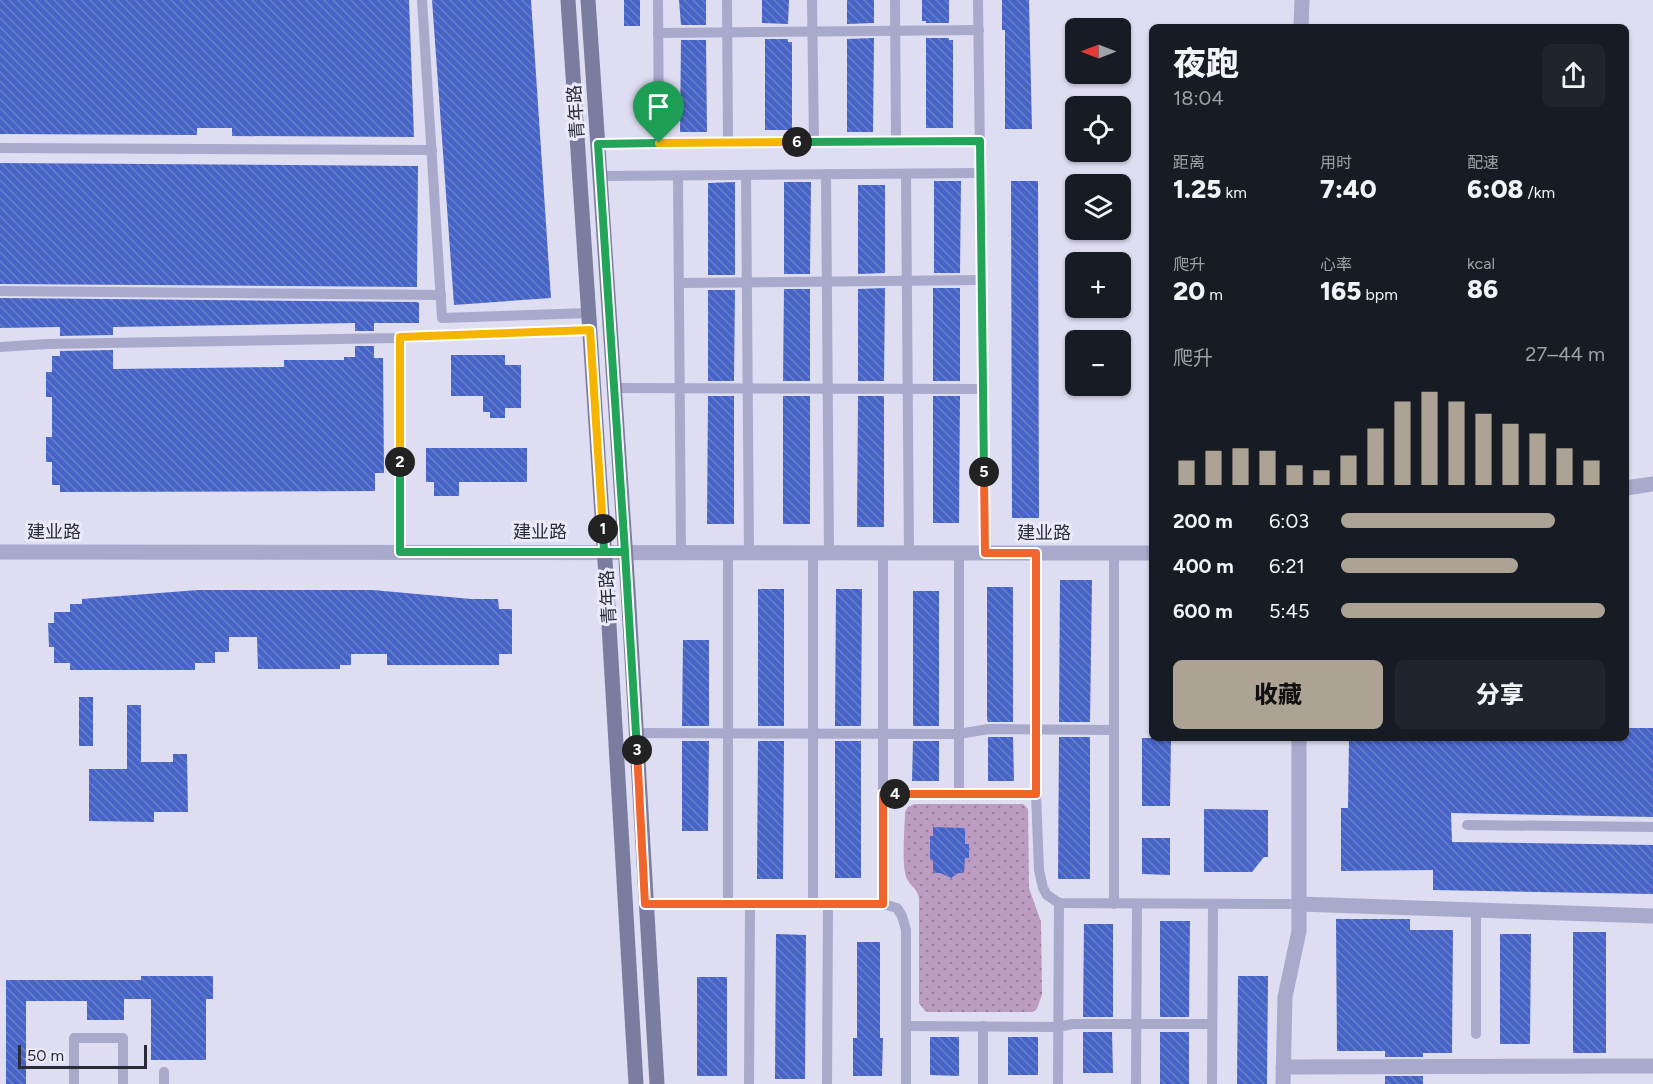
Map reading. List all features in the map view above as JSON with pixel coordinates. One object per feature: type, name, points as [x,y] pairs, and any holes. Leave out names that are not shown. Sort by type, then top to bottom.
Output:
[{"type":"street","name":"青年路","points":[[568,0],[636,1084]]},
{"type":"street","name":"青年路","points":[[588,0],[625,552],[657,1084]]},
{"type":"street","points":[[1301,24],[1302,0]]},
{"type":"street","points":[[1629,488],[1653,484]]},
{"type":"street","name":"建业路","points":[[0,552],[1149,553]]},
{"type":"street","points":[[1283,1084],[1285,997],[1299,931],[1299,741]]},
{"type":"street","points":[[1299,904],[1653,916]]},
{"type":"street","points":[[1283,1067],[1653,1066]]},
{"type":"lane","points":[[422,0],[442,318],[588,313]]},
{"type":"lane","points":[[658,0],[659,143]]},
{"type":"lane","points":[[727,0],[728,143]]},
{"type":"lane","points":[[812,0],[814,142]]},
{"type":"lane","points":[[895,0],[896,141]]},
{"type":"lane","points":[[978,0],[985,553]]},
{"type":"lane","points":[[658,33],[979,30]]},
{"type":"lane","points":[[598,144],[980,141]]},
{"type":"lane","points":[[0,148],[432,150]]},
{"type":"lane","points":[[600,176],[980,173]]},
{"type":"lane","points":[[826,174],[829,554]]},
{"type":"lane","points":[[906,174],[909,553]]},
{"type":"lane","points":[[746,175],[749,553]]},
{"type":"lane","points":[[678,176],[681,553]]},
{"type":"lane","points":[[679,283],[981,280]]},
{"type":"lane","points":[[0,291],[441,295]]},
{"type":"lane","points":[[0,347],[590,330]]},
{"type":"lane","points":[[400,337],[400,552]]},
{"type":"lane","points":[[614,388],[983,389]]},
{"type":"lane","points":[[728,553],[728,904]]},
{"type":"lane","points":[[883,553],[883,904]]},
{"type":"lane","points":[[959,553],[959,794]]},
{"type":"lane","points":[[1036,553],[1036,794],[1039,870],[1042,888],[1047,895],[1059,903],[1299,904]]},
{"type":"lane","points":[[1114,553],[1114,904]]},
{"type":"lane","points":[[813,554],[813,904]]},
{"type":"lane","points":[[636,733],[959,734],[988,729],[1114,730]]},
{"type":"lane","points":[[883,794],[1036,794]]},
{"type":"lane","points":[[1467,825],[1653,827]]},
{"type":"lane","points":[[1058,1084],[1059,903]]},
{"type":"lane","points":[[645,904],[883,904],[897,908],[906,930],[906,1084]]},
{"type":"lane","points":[[749,1084],[750,904]]},
{"type":"lane","points":[[827,1084],[828,904]]},
{"type":"lane","points":[[1136,1084],[1137,904]]},
{"type":"lane","points":[[1212,1084],[1213,904]]},
{"type":"lane","points":[[1476,910],[1476,1034]]},
{"type":"lane","points":[[906,1026],[1058,1027],[1073,1024],[1212,1024]]},
{"type":"lane","points":[[983,1026],[983,1084]]},
{"type":"lane","points":[[74,1084],[74,1038],[123,1038],[123,1084]]},
{"type":"lane","points":[[164,1072],[164,1084]]},
{"type":"shaded area","points":[[914,804],[1023,804],[1028,809],[1029,888],[1041,922],[1042,994],[1037,1009],[1033,1012],[929,1012],[925,1011],[919,1003],[919,898],[905,874],[904,857],[905,812]]},
{"type":"building","points":[[0,0],[409,0],[414,137],[232,136],[232,128],[197,128],[197,135],[0,134]]},
{"type":"building","points":[[432,0],[531,0],[551,298],[454,305]]},
{"type":"building","points":[[624,0],[640,0],[640,26],[624,26]]},
{"type":"building","points":[[679,0],[706,0],[706,25],[681,25]]},
{"type":"building","points":[[762,0],[789,0],[788,24],[762,23]]},
{"type":"building","points":[[847,0],[874,0],[874,23],[847,24]]},
{"type":"building","points":[[922,0],[949,0],[949,23],[922,21]]},
{"type":"building","points":[[1002,0],[1029,0],[1032,129],[1005,129],[1005,30],[1002,30]]},
{"type":"building","points":[[874,38],[873,132],[847,132],[847,39]]},
{"type":"building","points":[[926,38],[953,40],[953,128],[926,128]]},
{"type":"building","points":[[765,39],[788,39],[788,42],[792,42],[792,130],[765,130]]},
{"type":"building","points":[[681,40],[706,40],[707,132],[680,132]]},
{"type":"building","points":[[0,163],[418,166],[417,287],[0,284]]},
{"type":"building","points":[[934,181],[961,181],[960,273],[934,273]]},
{"type":"building","points":[[1011,181],[1038,181],[1039,518],[1012,518]]},
{"type":"building","points":[[735,182],[735,275],[708,275],[708,183]]},
{"type":"building","points":[[784,182],[811,182],[810,274],[784,274]]},
{"type":"building","points":[[858,185],[885,185],[885,273],[858,274]]},
{"type":"building","points":[[885,288],[884,381],[858,381],[858,289]]},
{"type":"building","points":[[933,288],[960,288],[960,381],[933,381]]},
{"type":"building","points":[[784,289],[810,289],[810,381],[783,381]]},
{"type":"building","points":[[708,290],[735,290],[734,381],[708,381]]},
{"type":"building","points":[[0,298],[417,302],[419,303],[419,323],[374,323],[374,331],[355,331],[355,323],[113,327],[113,335],[60,336],[60,327],[0,328]]},
{"type":"building","points":[[355,346],[374,346],[374,358],[383,358],[384,473],[375,473],[375,491],[60,492],[60,485],[52,485],[52,462],[46,462],[46,437],[52,437],[52,397],[46,397],[46,372],[52,372],[52,356],[60,356],[60,351],[113,350],[113,369],[284,367],[284,360],[344,360],[344,357],[355,357]]},
{"type":"building","points":[[451,355],[505,355],[505,365],[521,365],[521,408],[505,408],[505,418],[490,418],[490,412],[483,412],[483,396],[451,396]]},
{"type":"building","points":[[708,396],[734,396],[734,524],[707,524]]},
{"type":"building","points":[[783,396],[810,396],[810,524],[783,524]]},
{"type":"building","points":[[858,396],[884,396],[884,527],[857,527]]},
{"type":"building","points":[[933,396],[960,396],[959,523],[933,523]]},
{"type":"building","points":[[426,448],[527,448],[527,482],[459,482],[459,496],[434,496],[434,482],[426,482]]},
{"type":"building","points":[[1060,580],[1092,580],[1090,722],[1059,722]]},
{"type":"building","points":[[987,587],[1013,587],[1013,722],[988,722],[987,719]]},
{"type":"building","points":[[758,589],[784,589],[784,726],[758,726]]},
{"type":"building","points":[[836,589],[862,589],[861,726],[835,726]]},
{"type":"building","points":[[198,590],[373,590],[471,599],[498,599],[499,609],[512,609],[512,654],[499,654],[499,665],[387,665],[387,654],[351,654],[351,665],[340,665],[340,669],[258,669],[257,637],[229,637],[229,652],[215,652],[215,663],[195,663],[195,670],[70,670],[70,663],[54,663],[54,647],[49,647],[48,623],[54,623],[54,612],[70,612],[70,604],[82,604],[82,599]]},
{"type":"building","points":[[913,591],[939,591],[939,726],[913,726]]},
{"type":"building","points":[[683,640],[709,640],[709,726],[682,726]]},
{"type":"building","points":[[79,697],[93,697],[93,746],[79,746]]},
{"type":"building","points":[[127,705],[141,705],[141,762],[173,762],[173,754],[187,754],[188,812],[154,812],[154,822],[89,821],[89,769],[127,769]]},
{"type":"building","points":[[1629,728],[1653,728],[1653,817],[1451,813],[1452,842],[1653,845],[1653,894],[1433,890],[1433,870],[1341,871],[1341,808],[1348,808],[1349,741],[1629,741]]},
{"type":"building","points":[[988,737],[1013,737],[1014,781],[988,781]]},
{"type":"building","points":[[1059,737],[1090,737],[1090,879],[1058,879]]},
{"type":"building","points":[[1142,738],[1149,738],[1149,741],[1171,741],[1170,806],[1142,806]]},
{"type":"building","points":[[682,741],[709,741],[708,831],[682,831]]},
{"type":"building","points":[[758,741],[784,741],[783,879],[757,879]]},
{"type":"building","points":[[835,741],[861,741],[861,878],[835,878]]},
{"type":"building","points":[[913,741],[939,741],[939,781],[912,781]]},
{"type":"building","points":[[1204,809],[1268,810],[1268,857],[1264,857],[1252,872],[1204,872]]},
{"type":"building","points":[[933,827],[965,828],[965,844],[969,844],[969,858],[965,858],[964,873],[958,873],[951,878],[940,873],[933,873],[933,860],[930,860],[930,836],[933,836]]},
{"type":"building","points":[[1142,838],[1170,838],[1170,875],[1142,874]]},
{"type":"building","points":[[1336,919],[1410,919],[1410,930],[1453,930],[1452,1053],[1423,1053],[1423,1057],[1385,1057],[1385,1051],[1337,1051]]},
{"type":"building","points":[[1160,921],[1190,921],[1189,1017],[1160,1017]]},
{"type":"building","points":[[1084,924],[1113,924],[1113,1017],[1083,1017]]},
{"type":"building","points":[[1573,932],[1606,932],[1606,1053],[1573,1053]]},
{"type":"building","points":[[776,934],[806,935],[805,1079],[775,1079]]},
{"type":"building","points":[[1500,934],[1531,934],[1530,1044],[1500,1044]]},
{"type":"building","points":[[857,942],[880,942],[882,1076],[853,1076],[853,1038],[857,1038]]},
{"type":"building","points":[[141,976],[213,976],[213,999],[206,999],[206,1060],[151,1060],[151,999],[124,999],[124,1020],[87,1020],[87,1001],[26,1001],[26,1084],[6,1084],[6,980],[141,980]]},
{"type":"building","points":[[1238,976],[1268,976],[1267,1084],[1237,1084]]},
{"type":"building","points":[[697,977],[727,977],[727,1076],[697,1076]]},
{"type":"building","points":[[1083,1032],[1112,1032],[1113,1073],[1083,1073]]},
{"type":"building","points":[[1160,1032],[1189,1032],[1189,1084],[1160,1084]]},
{"type":"building","points":[[930,1037],[959,1037],[959,1076],[930,1075]]},
{"type":"building","points":[[1008,1037],[1038,1037],[1038,1075],[1008,1075]]},
{"type":"building","points":[[1385,1076],[1423,1076],[1423,1084],[1385,1084]]},
{"type":"route","points":[[659,143],[598,144],[625,552],[604,552],[590,330],[400,337],[400,552],[537,552],[604,552],[625,552],[645,904],[883,904],[883,794],[1036,794],[1036,553],[985,553],[980,141],[659,143]]}]
